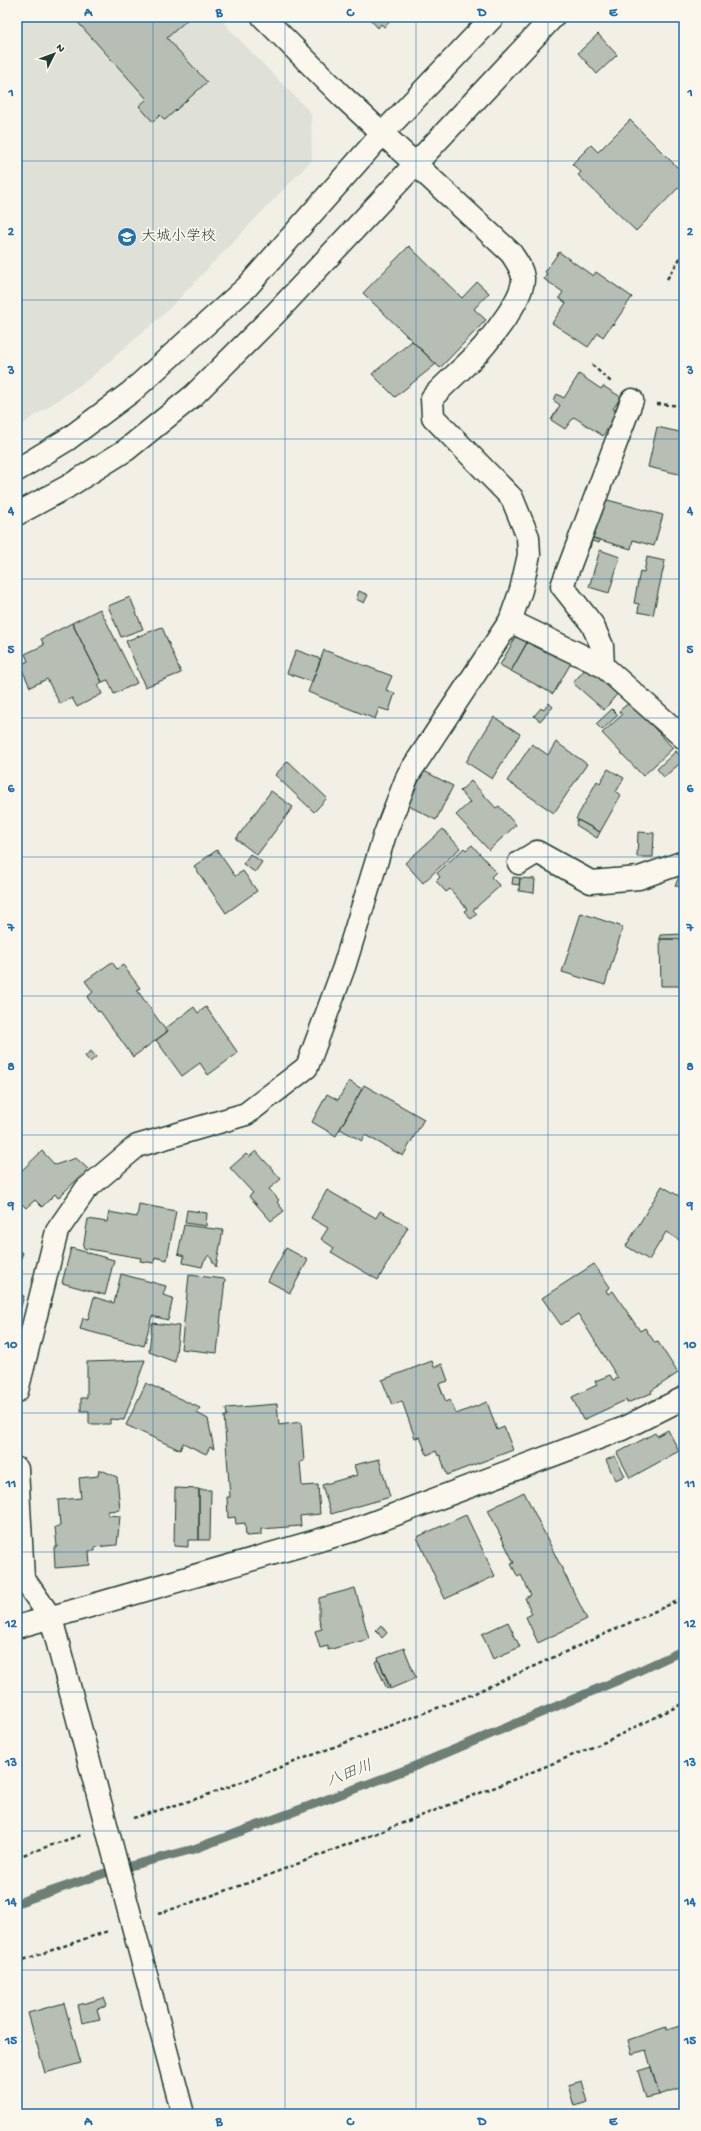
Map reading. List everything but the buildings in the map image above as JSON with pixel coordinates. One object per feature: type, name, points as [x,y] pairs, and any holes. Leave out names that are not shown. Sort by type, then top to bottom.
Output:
[{"type":"street","points":[[17,1392],[57,1231],[86,1189],[137,1146],[246,1114],[307,1067],[344,967],[385,834],[408,775],[510,621],[521,590],[529,555],[528,537],[512,498],[432,417],[432,398],[484,347],[515,302],[522,288],[521,267],[511,253],[414,165],[263,17]]},
{"type":"street","points":[[17,470],[68,439],[131,392],[166,362],[247,287],[382,134],[493,17]]},
{"type":"street","points":[[17,514],[67,487],[126,450],[194,395],[276,313],[554,17]]},
{"type":"street","points":[[603,666],[602,646],[592,624],[562,586],[632,400]]},
{"type":"street","points":[[510,621],[603,666],[684,738]]},
{"type":"street","points":[[519,863],[537,852],[591,882],[639,878],[684,862]]},
{"type":"street","points":[[17,1627],[352,1531],[622,1429],[684,1398]]},
{"type":"street","points":[[17,1469],[23,1578],[51,1618],[183,2114]]},
{"type":"path","points":[[667,279],[684,252]]},
{"type":"path","points":[[17,1857],[106,1826],[199,1798],[466,1697],[684,1598]]},
{"type":"path","points":[[17,1962],[248,1883],[498,1786],[605,1742],[684,1703]]},
{"type":"shaded area","name":"大城小学校","points":[[17,17],[222,17],[229,29],[311,113],[312,160],[163,315],[89,379],[17,428]]},
{"type":"waterway","name":"八田川","points":[[17,1903],[111,1871],[194,1849],[408,1769],[621,1679],[684,1650]]},
{"type":"place","name":"大城小学校","points":[[127,237]]}]
